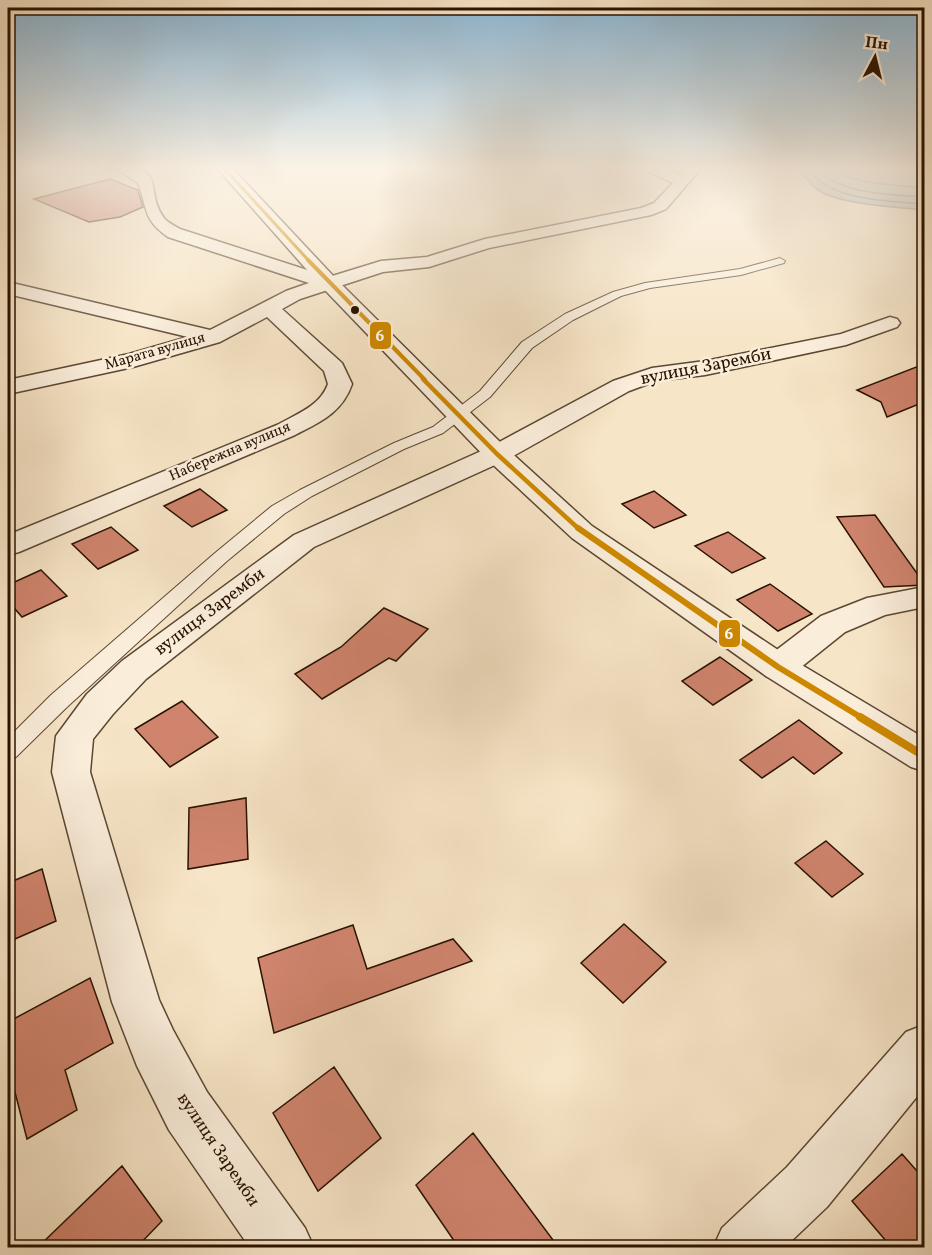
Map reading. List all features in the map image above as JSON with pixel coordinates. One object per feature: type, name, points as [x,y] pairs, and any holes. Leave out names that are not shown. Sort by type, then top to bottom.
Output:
[{"type":"street","points":[[163,226],[174,232],[330,284]]},
{"type":"street","points":[[277,226],[330,284],[458,415],[582,532],[778,667],[924,756]]},
{"type":"street","name":"Марата вулиця","points":[[8,387],[133,360],[212,337],[293,295],[381,267],[429,262],[485,244],[577,226]]},
{"type":"street","points":[[8,288],[212,337]]},
{"type":"street","name":"Набережна вулиця","points":[[8,546],[286,430],[316,414],[335,398],[340,384],[334,368],[267,307]]},
{"type":"street","name":"вулиця Заремби","points":[[285,1248],[188,1111],[155,1048],[136,1002],[71,772],[75,736],[100,704],[134,670],[304,542],[497,454],[621,386],[652,375],[705,368],[846,339],[890,323]]},
{"type":"street","points":[[778,667],[833,624],[878,606],[924,597]]},
{"type":"street","points":[[742,1248],[807,1187],[924,1050]]},
{"type":"lane","points":[[8,751],[59,700],[221,556],[278,510],[399,446],[438,430],[500,379],[527,345],[569,317],[616,294],[649,285],[741,272],[780,261]]},
{"type":"building","points":[[924,364],[924,402],[887,417],[881,402],[857,390]]},
{"type":"building","points":[[200,489],[227,510],[192,527],[164,506]]},
{"type":"building","points":[[654,491],[686,515],[654,528],[622,504]]},
{"type":"building","points":[[875,515],[924,585],[884,587],[837,517]]},
{"type":"building","points":[[111,527],[138,550],[98,569],[72,544]]},
{"type":"building","points":[[728,532],[765,558],[732,573],[695,546]]},
{"type":"building","points":[[41,570],[67,596],[22,617],[8,601],[8,585]]},
{"type":"building","points":[[770,584],[812,614],[778,631],[737,600]]},
{"type":"building","points":[[384,608],[428,629],[396,661],[389,658],[322,699],[295,674],[341,647]]},
{"type":"building","points":[[720,657],[752,680],[713,705],[682,681]]},
{"type":"building","points":[[182,701],[218,737],[170,767],[135,729]]},
{"type":"building","points":[[799,720],[842,753],[814,774],[793,757],[762,778],[740,760]]},
{"type":"building","points":[[246,798],[248,859],[188,869],[189,808]]},
{"type":"building","points":[[826,841],[863,874],[832,897],[795,863]]},
{"type":"building","points":[[42,869],[56,921],[8,942],[8,883]]},
{"type":"building","points":[[624,924],[666,962],[623,1003],[581,963]]},
{"type":"building","points":[[353,925],[367,969],[453,939],[472,961],[274,1033],[258,958]]},
{"type":"building","points":[[90,978],[113,1043],[65,1070],[77,1110],[27,1139],[8,1065],[8,1022]]},
{"type":"building","points":[[334,1067],[381,1138],[318,1191],[273,1113]]},
{"type":"building","points":[[473,1133],[559,1248],[459,1248],[416,1185]]},
{"type":"building","points":[[902,1154],[924,1179],[924,1248],[892,1248],[852,1201]]},
{"type":"building","points":[[122,1166],[162,1221],[136,1248],[37,1248]]},
{"type":"transit line","name":"6","points":[[277,226],[330,284],[497,454],[582,532],[778,667],[924,756]]}]
